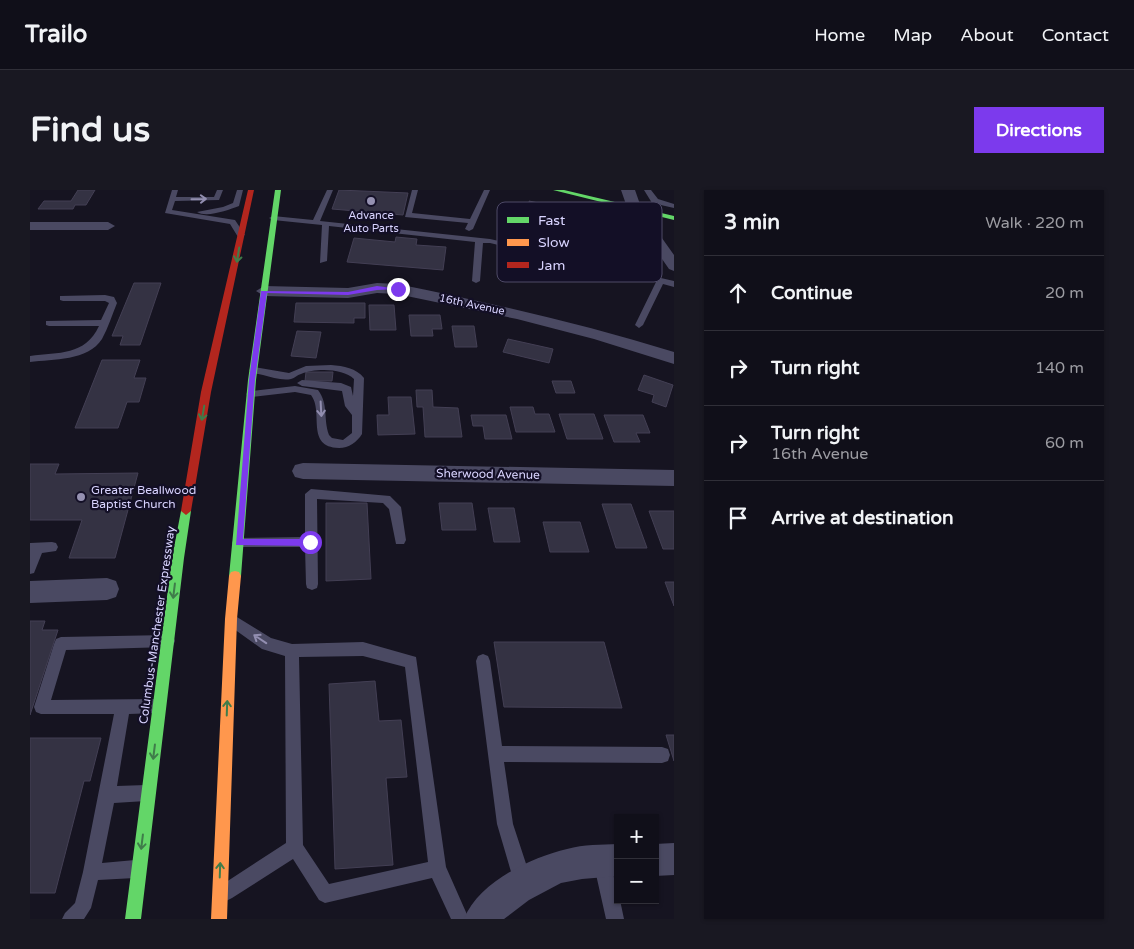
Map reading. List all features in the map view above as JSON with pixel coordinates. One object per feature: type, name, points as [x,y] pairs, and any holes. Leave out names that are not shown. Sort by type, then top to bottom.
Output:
[{"type":"main road","name":"Columbus-Manchester Expressway","points":[[133,919],[178,558],[206,392],[236,267],[251,190]]},
{"type":"main road","points":[[219,919],[231,619],[251,394],[278,190]]},
{"type":"main road","points":[[556,190],[603,202]]},
{"type":"street","points":[[628,190],[632,202]]},
{"type":"street","points":[[30,226],[108,226]]},
{"type":"street","points":[[662,249],[674,266]]},
{"type":"street","name":"16th Avenue","points":[[264,291],[348,294],[377,288],[398,289],[600,335],[674,358]]},
{"type":"street","name":"Sherwood Avenue","points":[[303,471],[674,478]]},
{"type":"street","points":[[30,592],[107,589]]},
{"type":"street","points":[[659,860],[674,859]]},
{"type":"street","points":[[481,919],[486,912],[524,884],[562,867],[610,861]]},
{"type":"lane","points":[[176,190],[168,211],[232,222],[241,234]]},
{"type":"lane","points":[[172,199],[218,199],[220,190]]},
{"type":"lane","points":[[188,214],[225,209],[236,204],[240,190]]},
{"type":"lane","points":[[316,222],[330,190]]},
{"type":"lane","points":[[414,190],[408,214],[472,221]]},
{"type":"lane","points":[[464,238],[487,190]]},
{"type":"lane","points":[[647,190],[655,201],[659,202]]},
{"type":"lane","points":[[273,218],[464,238],[497,244]]},
{"type":"lane","points":[[322,261],[326,223]]},
{"type":"lane","points":[[476,281],[479,240]]},
{"type":"lane","points":[[639,325],[660,282],[674,284]]},
{"type":"lane","points":[[30,359],[80,351],[91,346],[96,340],[113,303],[111,299],[63,298]]},
{"type":"lane","points":[[49,323],[104,323]]},
{"type":"lane","points":[[251,394],[295,389],[314,392],[322,404],[322,435],[326,441],[339,444],[352,440],[357,434],[359,378],[351,371],[340,369],[307,370],[289,376],[254,370]]},
{"type":"lane","points":[[289,376],[296,382],[303,384],[341,386],[347,389],[350,406],[358,415]]},
{"type":"lane","points":[[312,584],[310,542],[311,494],[386,499],[395,507],[400,540]]},
{"type":"lane","points":[[238,542],[310,542]]},
{"type":"lane","points":[[30,570],[34,548],[52,547]]},
{"type":"lane","points":[[231,619],[267,644],[292,651],[363,649],[411,662],[437,868],[460,919]]},
{"type":"lane","points":[[160,706],[42,707],[61,644],[168,642]]},
{"type":"lane","points":[[292,651],[295,847],[325,894],[437,868]]},
{"type":"lane","points":[[483,661],[505,824],[524,884]]},
{"type":"lane","points":[[71,919],[82,908],[92,872],[124,706]]},
{"type":"lane","points":[[495,754],[662,755]]},
{"type":"lane","points":[[108,796],[148,793]]},
{"type":"lane","points":[[219,896],[295,847]]},
{"type":"lane","points":[[610,861],[615,919]]},
{"type":"lane","points":[[92,872],[139,869]]},
{"type":"building","points":[[78,190],[95,190],[86,205],[75,205],[73,209],[38,209],[44,201],[71,201]]},
{"type":"building","name":"Advance Auto Parts","points":[[339,190],[408,193],[403,215],[332,209]]},
{"type":"building","points":[[396,237],[417,239],[416,245],[446,247],[443,270],[347,262],[354,238],[395,242]]},
{"type":"building","points":[[134,283],[161,283],[140,345],[120,345],[123,336],[112,336]]},
{"type":"building","points":[[296,303],[365,303],[365,318],[354,318],[354,323],[294,322]]},
{"type":"building","points":[[369,305],[394,305],[396,330],[370,330]]},
{"type":"building","points":[[409,315],[440,315],[442,329],[432,329],[433,336],[411,336]]},
{"type":"building","points":[[452,326],[474,326],[477,347],[455,347]]},
{"type":"building","points":[[297,331],[321,332],[316,358],[291,356]]},
{"type":"building","points":[[508,339],[553,349],[549,363],[503,352]]},
{"type":"building","points":[[102,360],[140,360],[134,378],[146,378],[139,402],[127,402],[118,428],[75,428]]},
{"type":"building","points":[[306,372],[333,372],[332,381],[305,381]]},
{"type":"building","points":[[644,375],[673,385],[666,407],[652,402],[654,395],[638,390]]},
{"type":"building","points":[[552,381],[571,381],[575,393],[556,393]]},
{"type":"building","points":[[416,390],[432,390],[433,407],[458,408],[462,437],[425,437],[423,407],[417,407]]},
{"type":"building","points":[[388,397],[411,397],[415,434],[378,435],[377,415],[389,415]]},
{"type":"building","points":[[510,407],[533,407],[535,414],[549,414],[555,432],[516,432]]},
{"type":"building","points":[[559,414],[594,414],[603,439],[567,439]]},
{"type":"building","points":[[471,415],[506,415],[512,439],[485,439],[483,426],[473,426]]},
{"type":"building","points":[[604,415],[643,415],[650,433],[636,433],[640,442],[614,442]]},
{"type":"building","name":"Greater Beallwood Baptist Church","points":[[30,464],[59,464],[55,474],[138,473],[115,558],[69,558],[82,520],[30,520]]},
{"type":"building","points":[[326,503],[367,503],[371,579],[326,581]]},
{"type":"building","points":[[439,503],[472,503],[476,530],[442,530]]},
{"type":"building","points":[[602,504],[631,504],[647,548],[616,548]]},
{"type":"building","points":[[488,508],[514,508],[520,542],[494,542]]},
{"type":"building","points":[[649,511],[674,511],[674,549],[663,549]]},
{"type":"building","points":[[543,522],[580,522],[589,552],[550,552]]},
{"type":"building","points":[[665,582],[674,582],[674,606]]},
{"type":"building","points":[[30,621],[45,621],[42,630],[58,630],[30,715]]},
{"type":"building","points":[[494,642],[604,642],[622,708],[504,707]]},
{"type":"building","points":[[375,681],[379,721],[401,720],[407,777],[386,778],[393,865],[335,869],[329,684]]},
{"type":"building","points":[[666,735],[674,735],[674,761]]},
{"type":"building","points":[[30,738],[101,738],[90,781],[84,781],[55,893],[30,893]]},
{"type":"traffic: fast","points":[[235,576],[252,380],[278,190]]},
{"type":"traffic: fast","points":[[556,190],[607,202]]},
{"type":"traffic: fast","points":[[662,215],[674,218]]},
{"type":"traffic: fast","points":[[133,919],[178,558],[186,511]]},
{"type":"traffic: slow","points":[[219,919],[231,619],[235,576]]},
{"type":"traffic: jam","points":[[186,511],[206,392],[251,190]]},
{"type":"place","name":"Advance Auto Parts","points":[[371,201]]},
{"type":"place","name":"Greater Beallwood Baptist Church","points":[[81,497]]},
{"type":"route","points":[[310,542],[238,542],[247,462],[252,380],[264,291],[348,294],[377,288],[398,289]]}]
